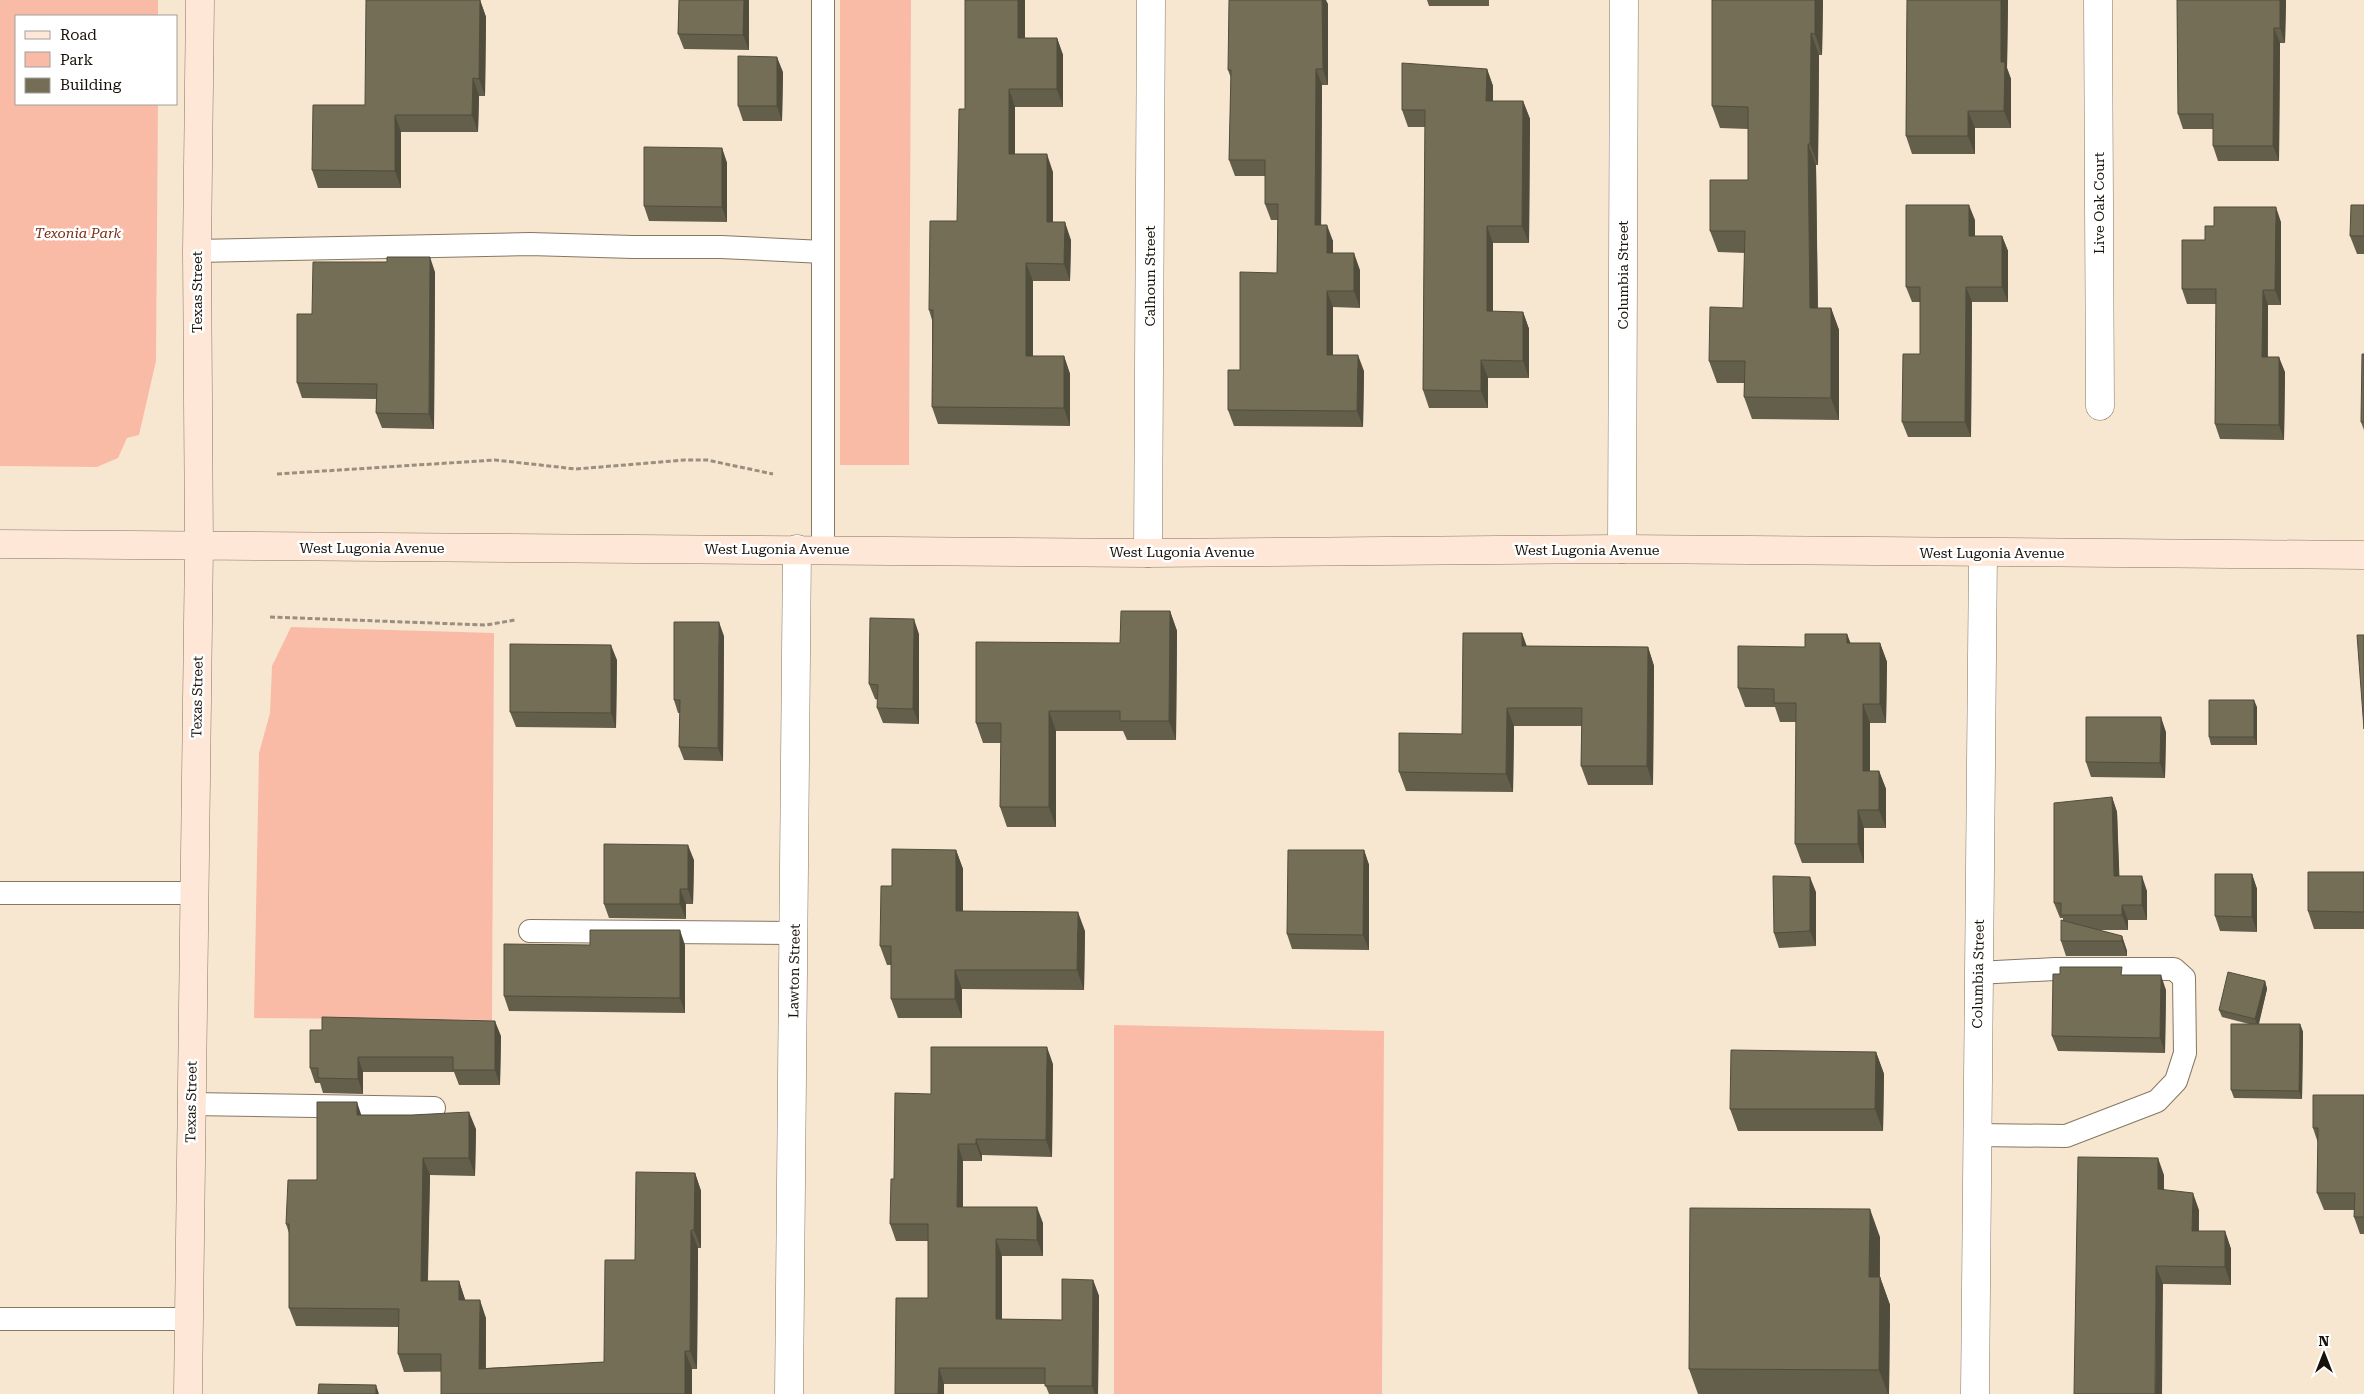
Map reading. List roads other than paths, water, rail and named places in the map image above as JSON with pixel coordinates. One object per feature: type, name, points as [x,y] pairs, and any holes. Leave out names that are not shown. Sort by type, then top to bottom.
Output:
[{"type":"main road","name":"Texas Street","points":[[188,1394],[198,547],[197,250],[200,0]]},
{"type":"main road","name":"West Lugonia Avenue","points":[[0,544],[1148,553],[1622,549],[1983,553],[2364,554]]},
{"type":"street","name":"Calhoun Street","points":[[1148,553],[1151,0]]},
{"type":"street","name":"Columbia Street","points":[[1622,549],[1624,0]]},
{"type":"street","name":"Live Oak Court","points":[[2098,0],[2100,406]]},
{"type":"street","name":"Lawton Street","points":[[789,1394],[797,549]]},
{"type":"street","name":"Columbia Street","points":[[1975,1394],[1977,973],[1983,553]]},
{"type":"lane","points":[[824,0],[824,549]]},
{"type":"lane","points":[[197,250],[530,244],[721,247],[824,252]]},
{"type":"lane","points":[[0,893],[194,893]]},
{"type":"lane","points":[[530,931],[794,933]]},
{"type":"lane","points":[[1976,1135],[2066,1136],[2157,1101],[2176,1081],[2185,1053],[2184,978],[2174,969],[2055,969],[1977,973]]},
{"type":"lane","points":[[191,1104],[434,1108]]},
{"type":"lane","points":[[0,1319],[189,1319]]},
{"type":"park label","name":"Texonia Park","points":[[78,233]]}]
